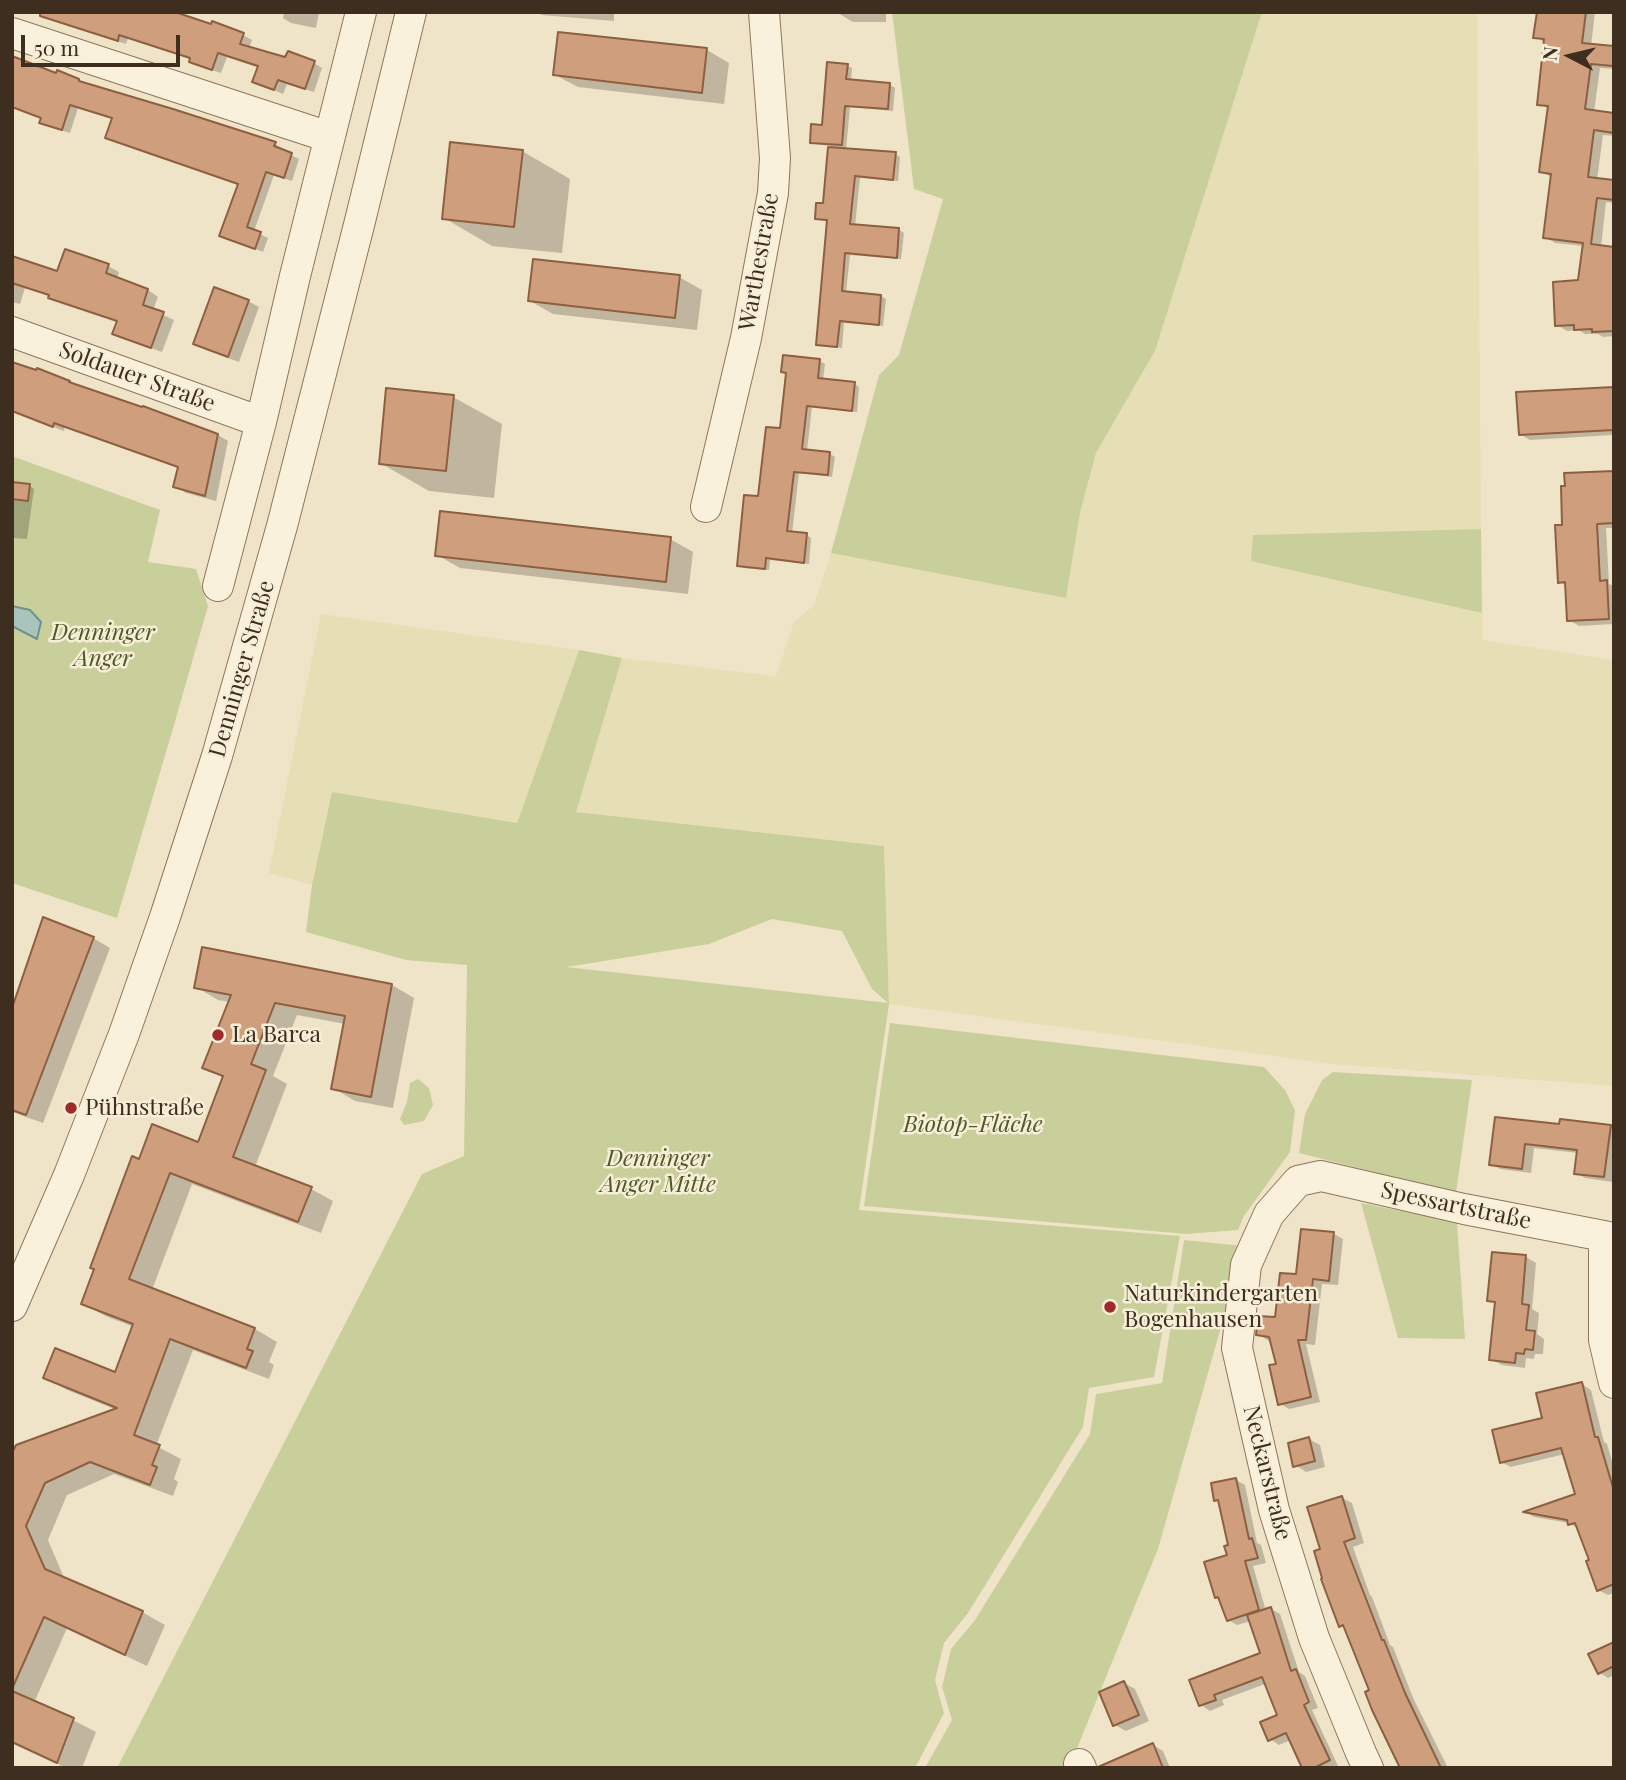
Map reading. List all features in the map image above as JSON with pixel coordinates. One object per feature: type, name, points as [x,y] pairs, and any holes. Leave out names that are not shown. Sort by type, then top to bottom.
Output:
[{"type":"street","name":"Denninger Straße","points":[[218,586],[361,12]]},
{"type":"street","name":"Denninger Straße","points":[[12,1306],[69,1175],[134,1009],[217,756],[282,526],[411,12]]},
{"type":"street","name":"Warthestraße","points":[[706,507],[746,338],[773,193],[775,158],[764,12]]},
{"type":"street","points":[[12,33],[329,138]]},
{"type":"street","name":"Soldauer Straße","points":[[12,332],[261,422]]},
{"type":"street","name":"Spessartstraße","points":[[1298,1181],[1321,1176],[1464,1209],[1609,1238]]},
{"type":"street","name":"Neckarstraße","points":[[1298,1181],[1269,1214],[1245,1265],[1237,1348],[1274,1510],[1302,1600],[1314,1638],[1368,1768]]},
{"type":"street","points":[[1609,1238],[1604,1340],[1614,1382]]},
{"type":"shaded area","points":[[1262,12],[1477,12],[1481,529],[1254,535],[1251,560],[1482,613],[1483,640],[1614,660],[1614,1086],[1333,1064],[889,1004],[884,846],[575,812],[622,658],[776,676],[794,622],[814,605],[831,553],[1066,598],[1080,513],[1096,453],[1155,351]]},
{"type":"shaded area","points":[[321,614],[579,650],[517,823],[332,792],[312,885],[269,873]]},
{"type":"green space","points":[[892,12],[1262,12],[1155,351],[1096,453],[1080,513],[1066,598],[831,553],[879,375],[899,355],[943,199],[914,189]]},
{"type":"green space","name":"Denninger Anger","points":[[12,456],[160,510],[148,562],[196,569],[208,606],[117,918],[12,883]]},
{"type":"green space","points":[[1481,529],[1482,613],[1251,561],[1253,535]]},
{"type":"green space","name":"Denninger Anger Mitte","points":[[579,650],[622,658],[576,812],[884,846],[889,1004],[859,1210],[1180,1236],[1154,1377],[1089,1388],[1083,1427],[968,1613],[944,1643],[935,1680],[944,1713],[915,1768],[117,1768],[422,1174],[464,1156],[467,965],[406,960],[306,932],[312,885],[332,792],[517,823]],"holes":[[[772,919],[842,931],[872,989],[888,1003],[567,967],[709,944]]]},
{"type":"green space","name":"Biotop-Fläche","points":[[890,1023],[1264,1067],[1285,1090],[1295,1110],[1290,1152],[1244,1216],[1238,1230],[1186,1234],[864,1206]]},
{"type":"green space","points":[[1333,1072],[1472,1080],[1456,1193],[1299,1153],[1305,1114],[1322,1080]]},
{"type":"green space","points":[[418,1079],[429,1088],[433,1105],[424,1121],[404,1125],[400,1119],[407,1102],[410,1083]]},
{"type":"green space","points":[[1361,1203],[1457,1222],[1465,1339],[1398,1338]]},
{"type":"green space","points":[[1184,1240],[1244,1246],[1158,1549],[1069,1768],[925,1768],[952,1720],[942,1687],[951,1649],[975,1620],[1090,1434],[1096,1394],[1162,1383]]},
{"type":"water","points":[[12,606],[30,610],[41,622],[37,639],[12,626]]},
{"type":"building","points":[[40,12],[175,12],[211,24],[212,21],[244,33],[240,44],[285,57],[288,51],[315,61],[305,89],[278,80],[274,90],[252,82],[258,66],[218,53],[212,70],[189,62],[190,58],[119,35],[118,41],[40,16]]},
{"type":"building","points":[[1537,12],[1586,12],[1582,43],[1614,46],[1613,66],[1591,64],[1585,109],[1614,113],[1614,133],[1594,130],[1588,177],[1614,180],[1614,200],[1597,198],[1591,244],[1614,247],[1614,331],[1592,332],[1592,329],[1574,330],[1574,325],[1555,326],[1553,282],[1578,280],[1583,243],[1543,238],[1551,174],[1539,172],[1548,106],[1537,105],[1544,39],[1533,38]]},
{"type":"building","points":[[558,32],[707,48],[702,93],[553,75]]},
{"type":"building","points":[[12,56],[56,73],[57,70],[79,81],[276,142],[274,146],[292,153],[284,178],[266,172],[247,227],[261,232],[255,249],[219,236],[238,184],[105,138],[112,118],[70,105],[62,130],[39,123],[41,118],[12,107]]},
{"type":"building","points":[[827,62],[848,64],[846,79],[890,83],[888,109],[845,106],[842,145],[810,143],[811,124],[822,125]]},
{"type":"building","points":[[450,142],[523,150],[514,227],[442,219]]},
{"type":"building","points":[[828,147],[896,152],[893,180],[855,176],[850,224],[899,228],[897,258],[845,253],[842,291],[881,295],[879,325],[840,321],[837,347],[816,345],[827,220],[815,219],[816,203],[823,203]]},
{"type":"building","points":[[65,249],[109,264],[106,273],[148,289],[143,305],[164,312],[151,348],[112,334],[117,321],[12,283],[12,256],[57,271]]},
{"type":"building","points":[[533,259],[680,275],[675,318],[528,301]]},
{"type":"building","points":[[214,287],[249,300],[228,357],[193,344]]},
{"type":"building","points":[[783,355],[820,359],[818,378],[855,382],[852,411],[807,406],[802,449],[830,452],[828,475],[794,472],[787,531],[807,533],[804,563],[766,558],[765,569],[737,566],[744,495],[758,496],[766,427],[780,428],[786,373],[781,372]]},
{"type":"building","points":[[12,362],[36,370],[37,368],[69,382],[218,434],[205,496],[173,487],[178,467],[12,411]]},
{"type":"building","points":[[1614,387],[1614,430],[1519,435],[1516,392]]},
{"type":"building","points":[[386,388],[454,395],[446,471],[379,464]]},
{"type":"building","points":[[1614,471],[1614,523],[1597,524],[1600,581],[1607,580],[1609,619],[1567,621],[1565,582],[1558,583],[1555,525],[1562,525],[1561,486],[1565,486],[1564,473]]},
{"type":"building","points":[[12,482],[30,484],[28,501],[12,499]]},
{"type":"building","points":[[440,511],[671,537],[666,582],[435,556]]},
{"type":"building","points":[[43,917],[94,937],[26,1115],[12,1110],[12,1008]]},
{"type":"building","points":[[202,947],[392,984],[371,1097],[331,1089],[345,1016],[275,1003],[251,1064],[266,1070],[233,1157],[312,1187],[298,1222],[170,1173],[129,1279],[255,1328],[247,1349],[253,1351],[246,1368],[170,1339],[134,1435],[160,1445],[152,1465],[157,1467],[150,1485],[90,1462],[45,1483],[26,1526],[45,1569],[143,1611],[125,1655],[44,1617],[12,1689],[12,1453],[16,1445],[117,1408],[43,1378],[55,1348],[115,1372],[133,1324],[81,1304],[94,1269],[90,1268],[132,1156],[139,1159],[152,1124],[198,1142],[223,1076],[202,1068],[231,995],[194,988]]},
{"type":"building","points":[[1495,1117],[1559,1124],[1560,1119],[1611,1125],[1604,1177],[1574,1174],[1577,1150],[1525,1144],[1522,1169],[1489,1165]]},
{"type":"building","points":[[1301,1229],[1334,1232],[1329,1281],[1313,1279],[1306,1340],[1298,1340],[1311,1397],[1278,1405],[1269,1365],[1276,1364],[1269,1337],[1256,1335],[1258,1316],[1275,1317],[1280,1273],[1296,1274]]},
{"type":"building","points":[[1492,1252],[1526,1255],[1522,1304],[1529,1305],[1526,1330],[1535,1331],[1533,1350],[1525,1349],[1524,1354],[1516,1353],[1515,1363],[1489,1360],[1495,1302],[1487,1301]]},
{"type":"building","points":[[1582,1382],[1595,1437],[1598,1437],[1614,1491],[1614,1584],[1597,1591],[1575,1523],[1568,1525],[1567,1520],[1523,1512],[1575,1494],[1561,1448],[1500,1463],[1492,1430],[1542,1418],[1536,1393]]},
{"type":"building","points":[[1309,1437],[1315,1461],[1293,1467],[1288,1443]]},
{"type":"building","points":[[1236,1478],[1249,1539],[1252,1538],[1258,1558],[1245,1561],[1259,1610],[1227,1621],[1218,1597],[1215,1598],[1204,1562],[1227,1555],[1224,1546],[1228,1545],[1218,1500],[1214,1501],[1211,1483]]},
{"type":"building","points":[[1342,1496],[1355,1538],[1344,1542],[1382,1640],[1441,1768],[1400,1768],[1372,1710],[1365,1692],[1369,1690],[1343,1625],[1339,1627],[1321,1579],[1314,1551],[1320,1549],[1307,1507]]},
{"type":"building","points":[[1271,1607],[1291,1671],[1296,1669],[1309,1702],[1304,1705],[1330,1760],[1314,1768],[1302,1768],[1286,1733],[1268,1741],[1260,1722],[1277,1715],[1262,1677],[1214,1695],[1216,1700],[1199,1706],[1189,1680],[1260,1653],[1247,1615]]},
{"type":"building","points":[[1614,1642],[1614,1666],[1598,1674],[1588,1654]]},
{"type":"building","points":[[1124,1681],[1139,1715],[1113,1726],[1099,1692]]},
{"type":"building","points":[[12,1691],[74,1718],[57,1763],[12,1742]]},
{"type":"building","points":[[1153,1743],[1163,1768],[1098,1768],[1098,1767]]},
{"type":"place","name":"La Barca","points":[[218,1035]]},
{"type":"place","name":"Pühnstraße","points":[[71,1108]]},
{"type":"place","name":"Naturkindergarten Bogenhausen","points":[[1110,1307]]}]
